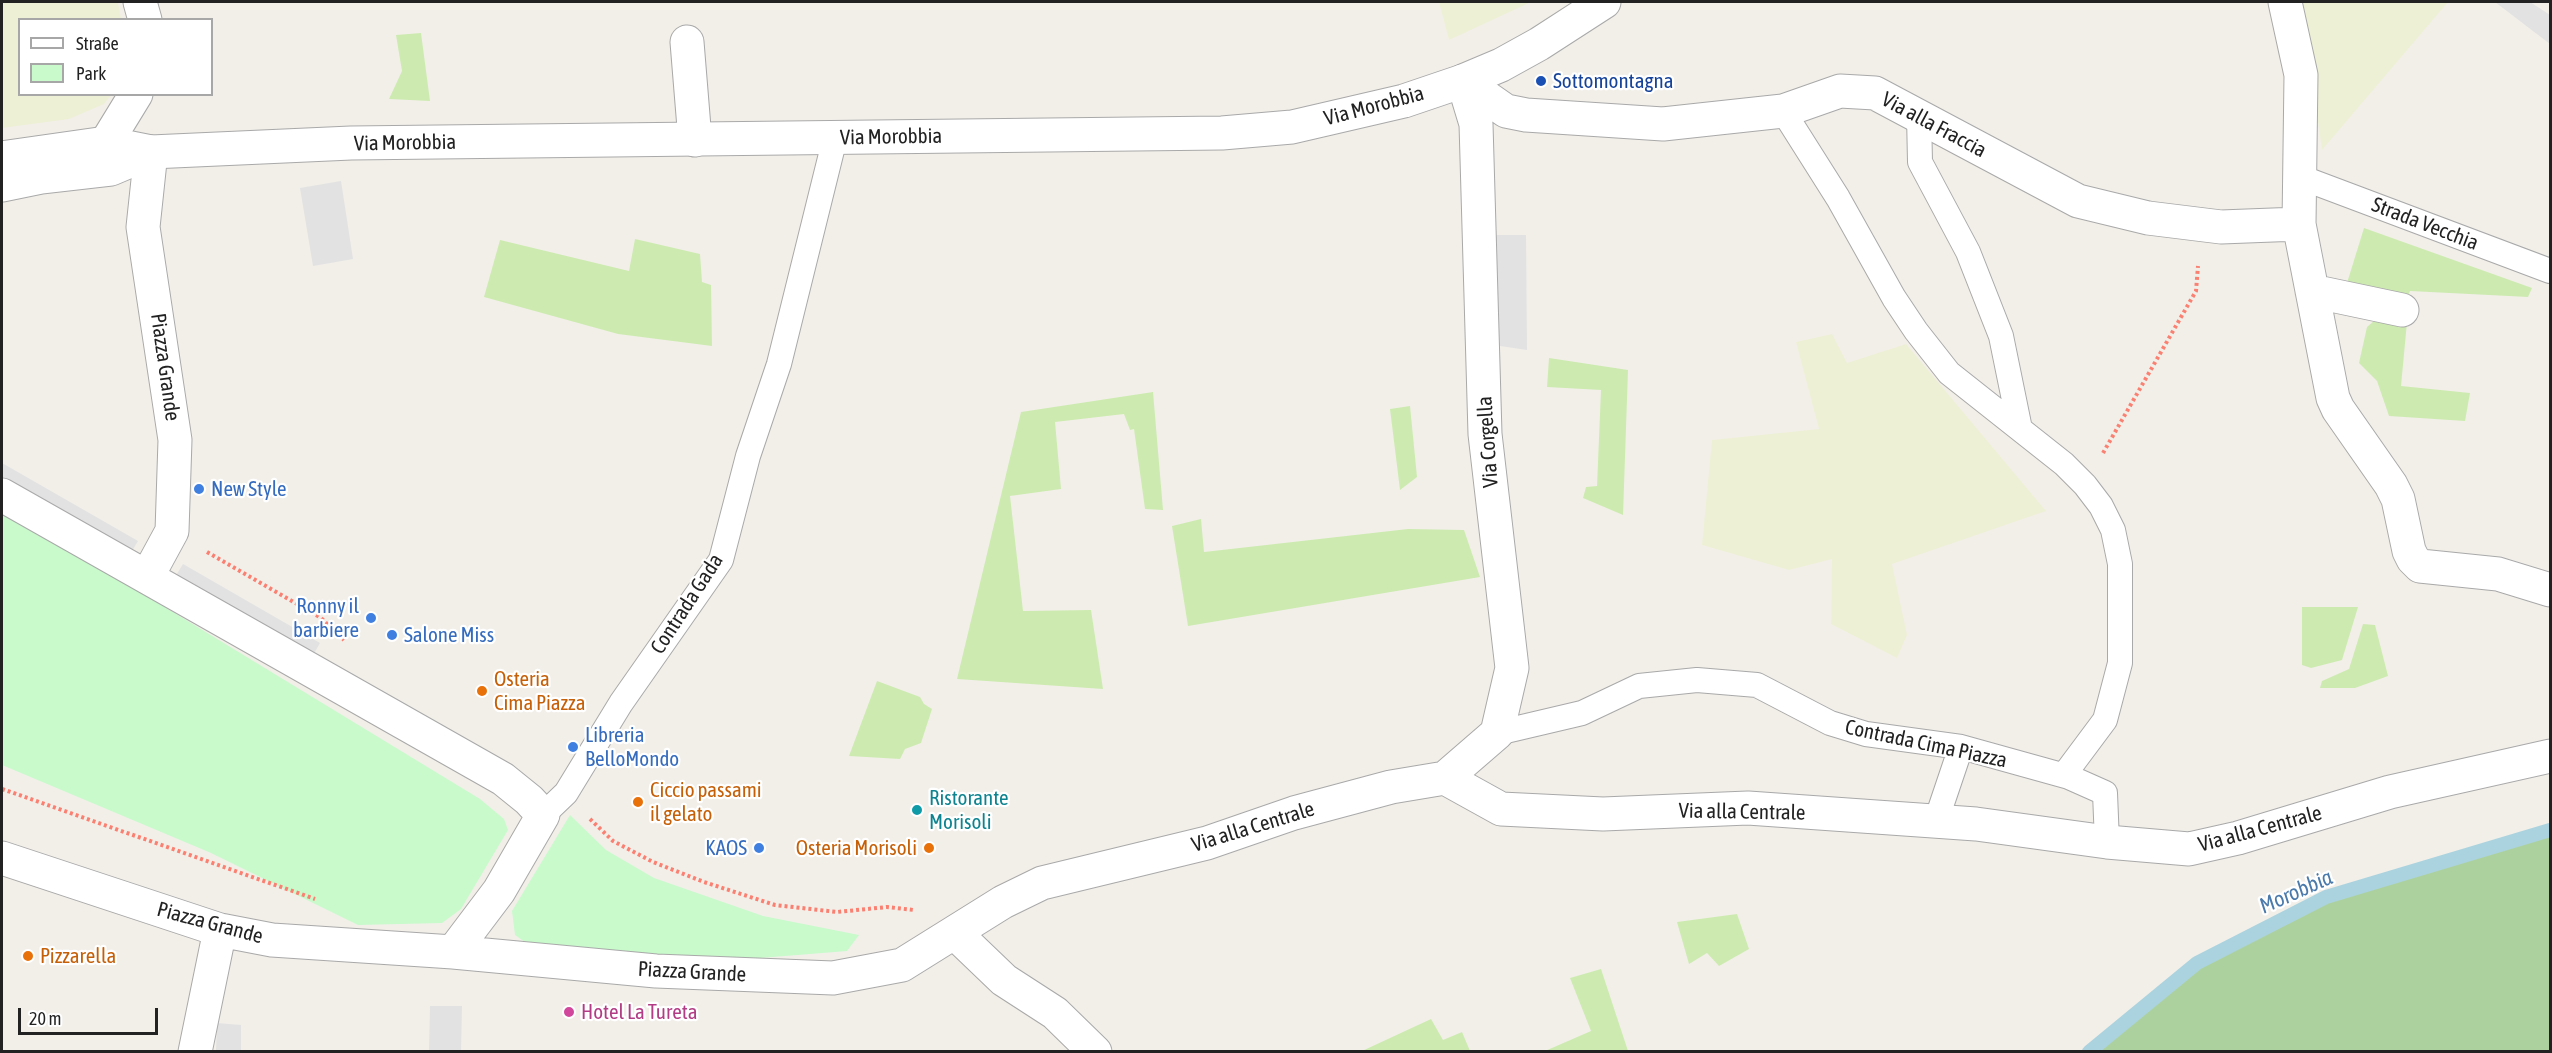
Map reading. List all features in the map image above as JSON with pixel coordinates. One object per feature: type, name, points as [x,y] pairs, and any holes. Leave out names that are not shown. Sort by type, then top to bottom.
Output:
[{"type":"street","points":[[140,2],[144,18]]},
{"type":"street","name":"Via Morobbia","points":[[2,158],[106,143],[151,152],[351,143],[1222,133],[1292,127],[1404,101],[1463,81],[1501,65],[1539,44],[1604,2]]},
{"type":"street","points":[[2285,2],[2301,75],[2299,224],[2338,410],[2391,485],[2398,499],[2409,551],[2420,566],[2498,574],[2550,590]]},
{"type":"street","points":[[687,42],[695,140]]},
{"type":"street","name":"Via alla Fraccia","points":[[1463,81],[1506,111],[1526,116],[1663,124],[1783,111],[1840,91],[1875,93],[2078,201],[2148,218],[2221,228],[2299,224]]},
{"type":"street","name":"Via Corgella","points":[[1463,81],[1476,124],[1485,434],[1512,668],[1497,733]]},
{"type":"street","points":[[106,143],[135,96]]},
{"type":"street","name":"Via Morobbia","points":[[2,185],[41,177],[111,169],[151,152]]},
{"type":"street","name":"Piazza Grande","points":[[147,577],[172,531],[175,440],[143,227],[151,152]]},
{"type":"street","points":[[2312,291],[2402,310]]},
{"type":"street","points":[[2,495],[503,779],[543,815]]},
{"type":"street","points":[[1445,778],[1497,733]]},
{"type":"street","name":"Via alla Centrale","points":[[956,934],[1004,902],[1042,883],[1207,843],[1294,813],[1391,787],[1445,778],[1502,808],[1603,814],[1748,808],[1976,824],[2107,842],[2189,849],[2238,838],[2390,792],[2550,756]]},
{"type":"street","name":"Contrada Gada","points":[[453,952],[499,891],[543,815]]},
{"type":"street","name":"Piazza Grande","points":[[2,858],[220,930],[272,940],[453,952],[656,971],[833,978],[902,965],[956,934]]},
{"type":"street","points":[[195,1052],[220,930]]},
{"type":"street","points":[[956,934],[1004,980],[1055,1013],[1095,1052]]},
{"type":"lane","points":[[1783,111],[1838,198],[1894,298],[1949,373],[2064,464],[2085,485],[2101,506],[2113,530],[2120,564],[2120,663],[2105,720],[2064,775]]},
{"type":"lane","points":[[1919,115],[1920,162],[1968,252],[2001,336],[2020,429]]},
{"type":"lane","name":"Contrada Gada","points":[[543,815],[567,793],[621,703],[721,560],[748,456],[779,364],[835,138]]},
{"type":"lane","name":"Strada Vecchia","points":[[2300,177],[2550,271]]},
{"type":"lane","name":"Contrada Cima Piazza","points":[[1497,733],[1582,713],[1639,686],[1697,680],[1757,685],[1830,723],[1866,734],[1960,747],[2064,775],[2104,793],[2107,842]]},
{"type":"lane","points":[[1936,821],[1960,747]]},
{"type":"path","points":[[2085,485],[2196,291],[2201,225]]},
{"type":"path","points":[[2,789],[325,903]]},
{"type":"path","points":[[567,793],[614,841],[653,862],[747,898],[800,910],[837,912],[906,907],[928,914],[956,934]]},
{"type":"green space","points":[[2,2],[118,2],[121,18],[18,18],[18,96],[110,96],[104,104],[69,119],[2,128]]},
{"type":"green space","points":[[1439,2],[1531,2],[1449,40]]},
{"type":"green space","points":[[2301,2],[2448,2],[2322,150]]},
{"type":"green space","points":[[421,33],[430,101],[389,99],[402,71],[396,35]]},
{"type":"green space","points":[[2364,228],[2532,288],[2528,297],[2410,291],[2405,303],[2347,283]]},
{"type":"green space","points":[[635,239],[700,254],[702,282],[711,285],[712,346],[618,334],[484,297],[500,240],[629,271]]},
{"type":"green space","points":[[2382,314],[2407,322],[2401,386],[2470,393],[2465,421],[2389,416],[2377,381],[2359,363],[2367,327]]},
{"type":"green space","points":[[1832,334],[1847,363],[1906,344],[2046,511],[1892,564],[1907,635],[1897,658],[1831,624],[1832,559],[1789,570],[1702,545],[1712,440],[1819,429],[1796,342]]},
{"type":"green space","points":[[1549,358],[1628,370],[1623,515],[1583,498],[1586,487],[1597,486],[1601,390],[1547,387]]},
{"type":"green space","points":[[1153,392],[1163,510],[1145,509],[1134,429],[1130,430],[1124,414],[1055,422],[1061,489],[1010,496],[1023,611],[1091,610],[1103,689],[957,679],[1021,412]]},
{"type":"green space","points":[[1410,406],[1417,477],[1400,490],[1390,409]]},
{"type":"green space","points":[[2,508],[480,799],[504,819],[508,830],[461,909],[442,923],[358,925],[211,853],[2,765]]},
{"type":"green space","points":[[1201,519],[1204,552],[1408,529],[1464,530],[1480,577],[1188,626],[1172,526]]},
{"type":"green space","points":[[2302,607],[2358,607],[2342,660],[2311,668],[2302,665]]},
{"type":"green space","points":[[2363,624],[2375,625],[2388,676],[2355,688],[2320,688],[2322,681],[2349,669]]},
{"type":"green space","points":[[877,681],[920,697],[924,704],[932,709],[921,743],[905,749],[900,759],[849,756]]},
{"type":"green space","points":[[570,815],[606,850],[654,878],[763,916],[859,935],[847,951],[723,961],[532,947],[515,935],[512,911]]},
{"type":"green space","points":[[2550,830],[2550,1051],[2100,1051],[2197,963],[2326,897]]},
{"type":"green space","points":[[1737,914],[1749,949],[1719,966],[1707,953],[1689,964],[1677,922]]},
{"type":"green space","points":[[1601,969],[1628,1051],[1545,1051],[1591,1031],[1570,978]]},
{"type":"green space","points":[[1431,1019],[1443,1040],[1462,1032],[1470,1051],[1362,1051]]},
{"type":"shaded area","points":[[2495,2],[2530,2],[2550,15],[2550,44]]},
{"type":"shaded area","points":[[341,181],[353,259],[313,266],[300,188]]},
{"type":"shaded area","points":[[1492,235],[1526,235],[1527,350],[1487,344]]},
{"type":"shaded area","points":[[2,463],[138,541],[132,551],[2,479]]},
{"type":"shaded area","points":[[183,564],[320,643],[312,657],[175,577]]},
{"type":"shaded area","points":[[430,1006],[462,1006],[461,1051],[429,1051]]},
{"type":"shaded area","points":[[217,1023],[241,1025],[241,1051],[216,1052]]},
{"type":"waterway","name":"Morobbia","points":[[2089,1052],[2197,963],[2326,897],[2550,830]]},
{"type":"place","name":"Sottomontagna","points":[[1541,81]]},
{"type":"place","name":"New Style","points":[[199,489]]},
{"type":"place","name":"Ronny il barbiere","points":[[371,618]]},
{"type":"place","name":"Salone Miss","points":[[392,635]]},
{"type":"place","name":"Osteria Cima Piazza","points":[[482,691]]},
{"type":"place","name":"Libreria BelloMondo","points":[[573,747]]},
{"type":"place","name":"Ciccio passami il gelato","points":[[638,802]]},
{"type":"place","name":"Ristorante Morisoli","points":[[917,810]]},
{"type":"place","name":"KAOS","points":[[759,848]]},
{"type":"place","name":"Osteria Morisoli","points":[[929,848]]},
{"type":"place","name":"Pizzarella","points":[[28,956]]},
{"type":"place","name":"Hotel La Tureta","points":[[569,1012]]}]
